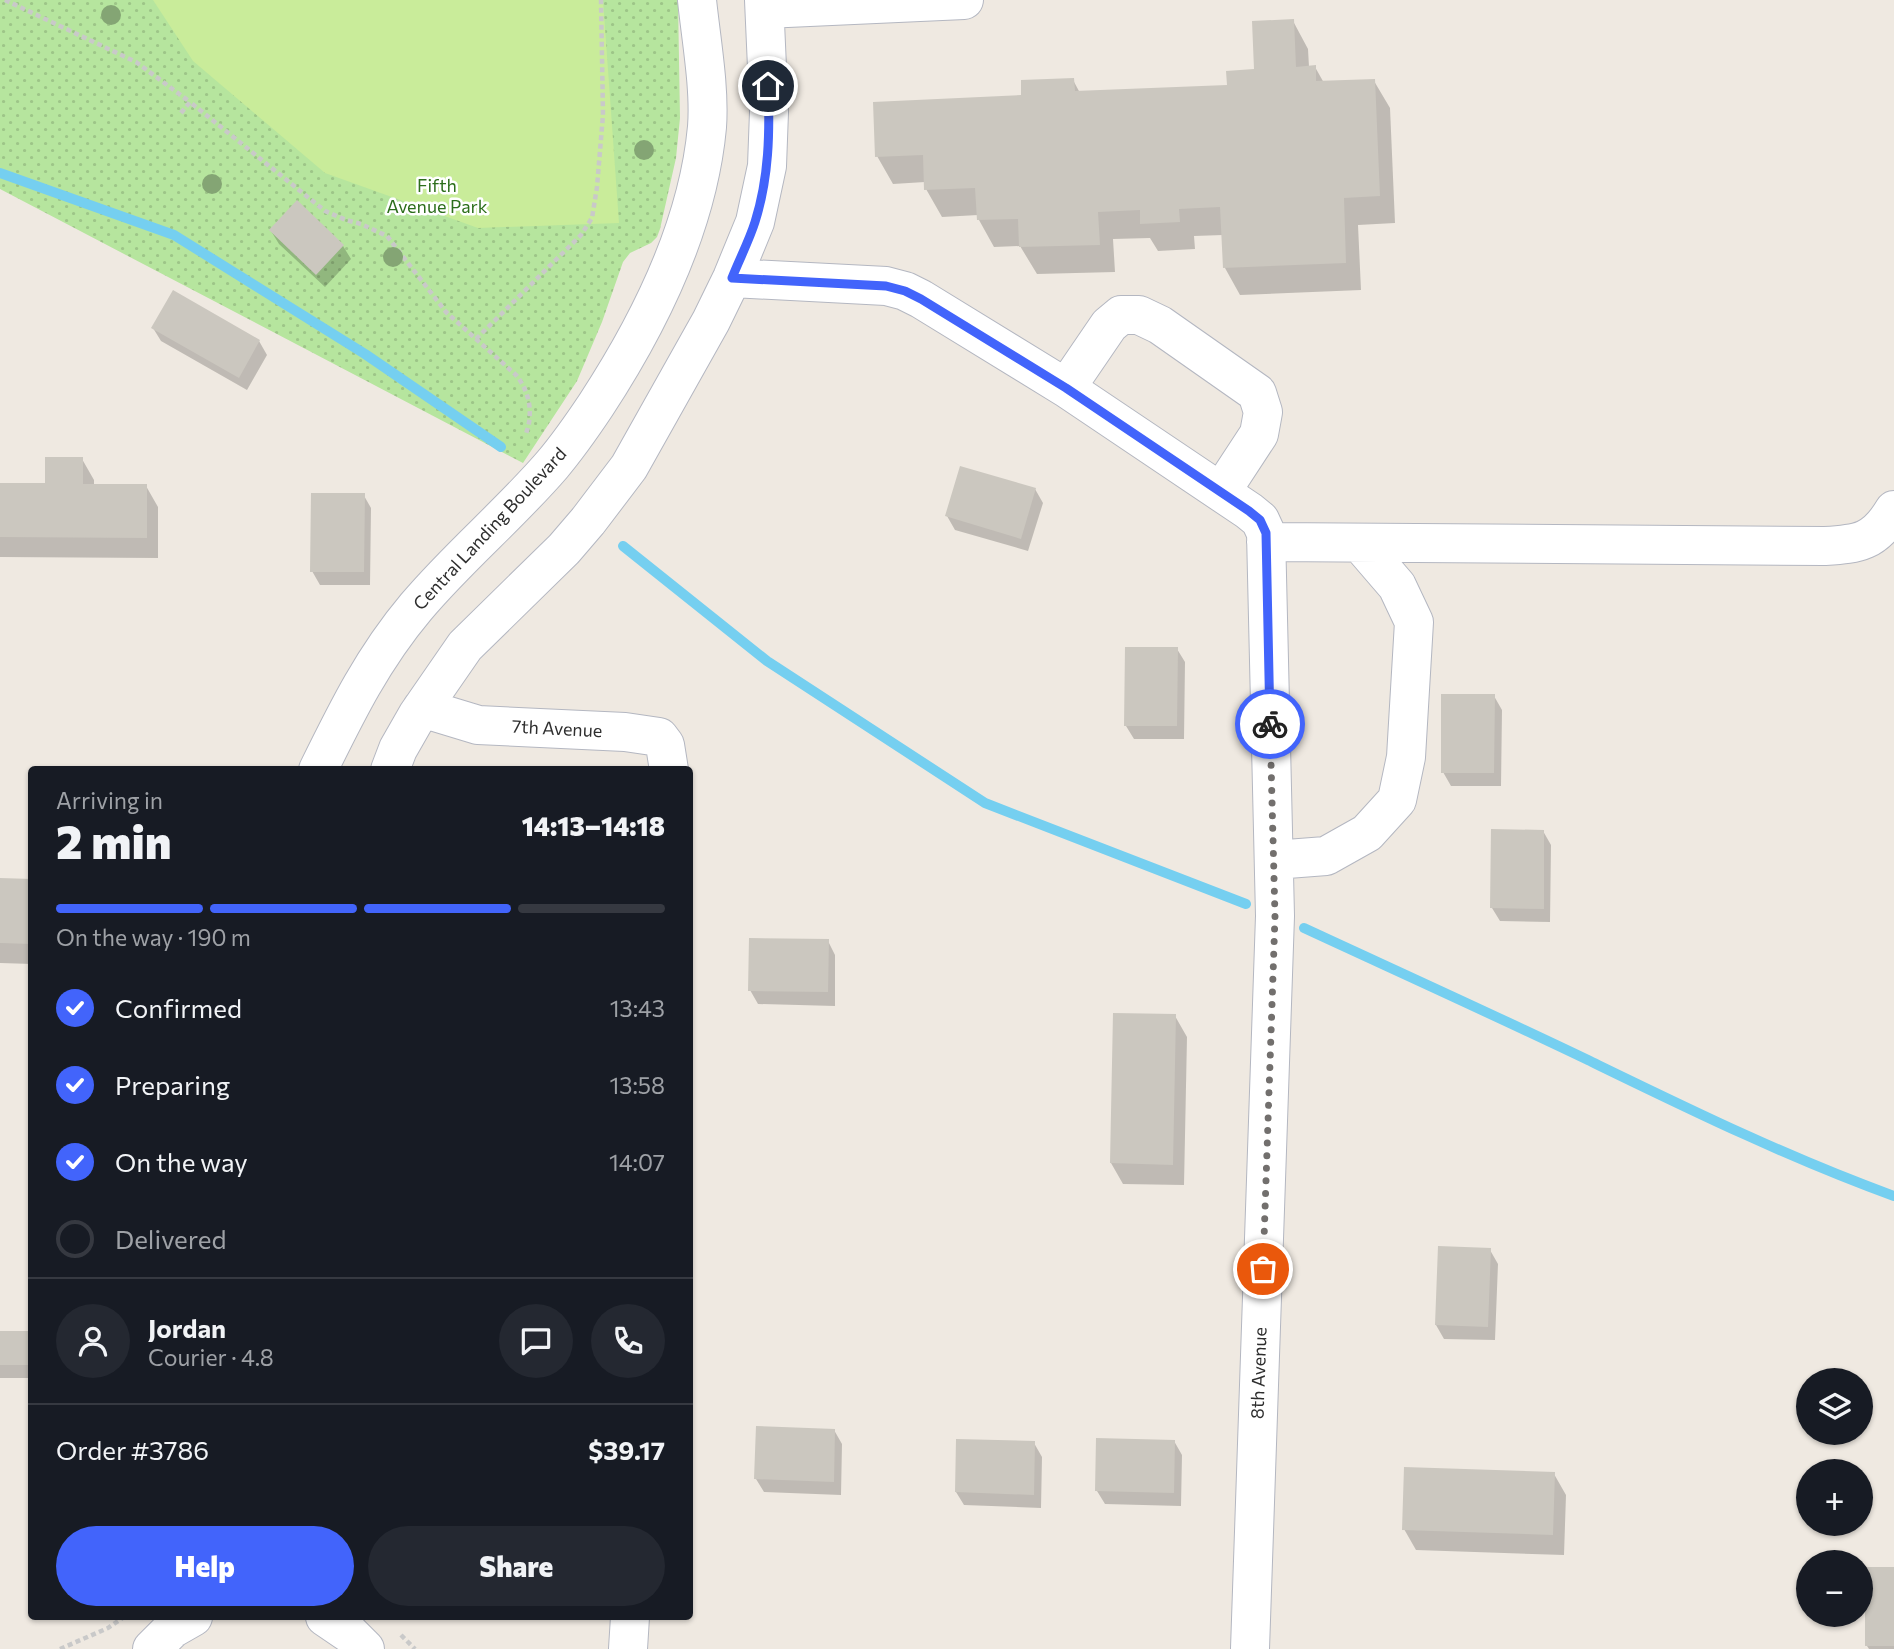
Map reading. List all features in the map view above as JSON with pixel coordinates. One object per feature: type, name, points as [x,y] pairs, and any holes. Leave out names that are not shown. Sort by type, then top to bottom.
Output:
[{"type":"street","name":"Central Landing Boulevard","points":[[320,766],[361,685],[394,635],[417,606],[559,457],[620,369],[643,326],[672,261],[699,176],[708,108],[697,0]]},
{"type":"street","points":[[392,766],[422,708],[465,646],[564,549],[629,467],[711,321],[755,222],[767,166],[769,112],[764,5],[964,0]]},
{"type":"street","name":"8th Avenue","points":[[732,278],[886,286],[905,291],[1066,388],[1222,492],[1260,520],[1266,533],[1275,916],[1250,1649]]},
{"type":"street","points":[[1066,388],[1109,325],[1121,315],[1139,315],[1160,325],[1257,393],[1263,412],[1259,434],[1222,492]]},
{"type":"street","points":[[1266,542],[1825,546],[1855,544],[1877,533],[1894,510]]},
{"type":"street","points":[[1274,860],[1326,856],[1367,833],[1397,800],[1406,757],[1414,622],[1397,586],[1360,543]]},
{"type":"street","name":"7th Avenue","points":[[422,708],[478,725],[625,732],[659,737],[665,745],[668,766]]},
{"type":"street","points":[[152,1649],[172,1629],[188,1620]]},
{"type":"street","points":[[628,1649],[629,1620]]},
{"type":"path","points":[[5,0],[136,62],[325,211],[387,236],[446,312],[516,375],[523,385],[527,393],[530,419],[519,446]]},
{"type":"path","points":[[476,339],[581,235],[592,218],[603,115],[601,0]]},
{"type":"path","points":[[181,113],[190,102]]},
{"type":"path","points":[[60,1649],[108,1628],[120,1620]]},
{"type":"green space","name":"Fifth Avenue Park","points":[[0,0],[678,0],[680,118],[676,158],[660,229],[651,243],[630,253],[623,262],[577,381],[523,463],[0,189]]},
{"type":"green space","points":[[153,0],[603,0],[619,223],[478,228],[325,173],[193,61]]},
{"type":"building","points":[[1294,19],[1296,67],[1316,65],[1316,81],[1375,79],[1380,196],[1344,198],[1346,263],[1223,268],[1220,207],[1179,209],[1180,222],[1140,224],[1140,210],[1098,212],[1100,245],[1019,247],[1018,219],[977,220],[975,188],[924,190],[923,155],[875,157],[873,102],[1021,95],[1021,80],[1074,78],[1075,91],[1227,85],[1226,71],[1254,69],[1252,21]]},
{"type":"building","points":[[297,200],[344,245],[316,275],[269,230]]},
{"type":"building","points":[[173,290],[260,340],[239,378],[151,328]]},
{"type":"building","points":[[45,457],[83,457],[83,484],[147,484],[147,538],[0,537],[0,483],[45,483]]},
{"type":"building","points":[[960,466],[1036,488],[1021,539],[945,516]]},
{"type":"building","points":[[311,493],[365,493],[364,572],[310,572]]},
{"type":"building","points":[[1125,647],[1178,647],[1177,726],[1124,726]]},
{"type":"building","points":[[1441,694],[1495,694],[1494,773],[1441,773]]},
{"type":"building","points":[[1491,829],[1544,830],[1544,909],[1490,908]]},
{"type":"building","points":[[0,878],[28,879],[28,944],[0,943]]},
{"type":"building","points":[[749,938],[829,939],[828,992],[748,991]]},
{"type":"building","points":[[1113,1013],[1176,1014],[1173,1165],[1110,1163]]},
{"type":"building","points":[[1438,1246],[1491,1248],[1488,1327],[1435,1325]]},
{"type":"building","points":[[0,1331],[28,1331],[28,1365],[0,1365]]},
{"type":"building","points":[[756,1426],[835,1429],[834,1482],[754,1479]]},
{"type":"building","points":[[1096,1438],[1175,1440],[1174,1493],[1095,1491]]},
{"type":"building","points":[[956,1439],[1035,1441],[1034,1495],[955,1492]]},
{"type":"building","points":[[1404,1467],[1555,1472],[1553,1535],[1402,1530]]},
{"type":"building","points":[[1873,1567],[1894,1567],[1894,1646],[1865,1646],[1865,1627],[1873,1627]]},
{"type":"waterway","points":[[0,173],[174,235],[365,354],[501,447]]},
{"type":"waterway","points":[[623,546],[767,661],[985,803],[1246,904]]},
{"type":"waterway","points":[[1304,928],[1740,1132],[1816,1166],[1894,1196]]},
{"type":"way so far","points":[[1263,1269],[1275,916],[1270,724]]},
{"type":"route","points":[[768,86],[769,139],[762,194],[755,222],[732,278],[886,286],[905,291],[1066,388],[1260,520],[1266,533],[1270,724]]}]
